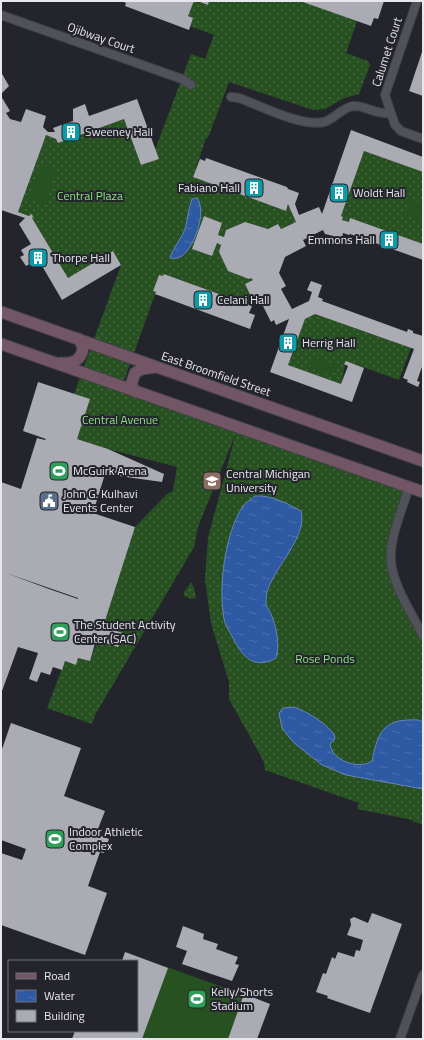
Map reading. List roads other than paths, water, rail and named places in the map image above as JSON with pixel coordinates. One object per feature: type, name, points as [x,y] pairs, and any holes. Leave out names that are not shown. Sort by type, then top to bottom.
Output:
[{"type":"main road","name":"East Broomfield Street","points":[[1,312],[423,461]]},
{"type":"main road","points":[[51,361],[70,363],[79,359],[83,347],[78,339]]},
{"type":"main road","points":[[1,344],[423,492]]},
{"type":"main road","points":[[136,392],[131,385],[134,373],[142,369],[159,367]]},
{"type":"street","name":"Calumet Court","points":[[416,1],[386,90],[390,113],[395,125],[399,130],[423,139]]},
{"type":"street","name":"Ojibway Court","points":[[1,15],[182,79],[191,85]]},
{"type":"street","points":[[231,97],[238,98],[298,120],[312,123],[328,120],[351,106],[363,107],[380,113],[390,113]]},
{"type":"street","points":[[409,487],[394,537],[391,561],[396,582],[423,636]]},
{"type":"street","points":[[400,1039],[423,975]]},
{"type":"water","points":[[197,198],[200,204],[201,212],[195,237],[187,251],[182,256],[173,259],[170,257],[185,229],[192,199]]},
{"type":"water","points":[[255,496],[273,498],[290,505],[301,511],[302,520],[296,540],[267,591],[266,605],[272,617],[278,645],[276,658],[268,662],[261,663],[254,662],[249,659],[239,649],[225,623],[222,606],[224,561],[227,545],[237,517],[243,506]]},
{"type":"water","points":[[294,707],[316,718],[326,725],[334,734],[335,739],[330,744],[336,755],[347,762],[360,765],[367,764],[372,761],[378,738],[386,727],[399,721],[418,720],[423,722],[423,789],[346,775],[322,765],[293,742],[282,728],[279,713],[283,708]]},
{"type":"place","name":"Sweeney Hall","points":[[71,132]]},
{"type":"place","name":"Fabiano Hall","points":[[254,188]]},
{"type":"place","name":"Woldt Hall","points":[[339,193]]},
{"type":"place","name":"Emmons Hall","points":[[389,240]]},
{"type":"place","name":"Thorpe Hall","points":[[38,258]]},
{"type":"place","name":"Celani Hall","points":[[203,300]]},
{"type":"place","name":"Herrig Hall","points":[[288,343]]},
{"type":"place","name":"McGuirk Arena","points":[[59,471]]},
{"type":"place","name":"Central Michigan University","points":[[212,481]]},
{"type":"place","name":"John G. Kulhavi Events Center","points":[[49,501]]},
{"type":"place","name":"The Student Activity Center (SAC)","points":[[60,632]]},
{"type":"place","name":"Indoor Athletic Complex","points":[[55,839]]},
{"type":"place","name":"Kelly/Shorts Stadium","points":[[197,999]]},
{"type":"park label","name":"Central Plaza","points":[[90,196]]},
{"type":"park label","name":"Central Avenue","points":[[120,420]]},
{"type":"park label","name":"Rose Ponds","points":[[325,659]]}]
